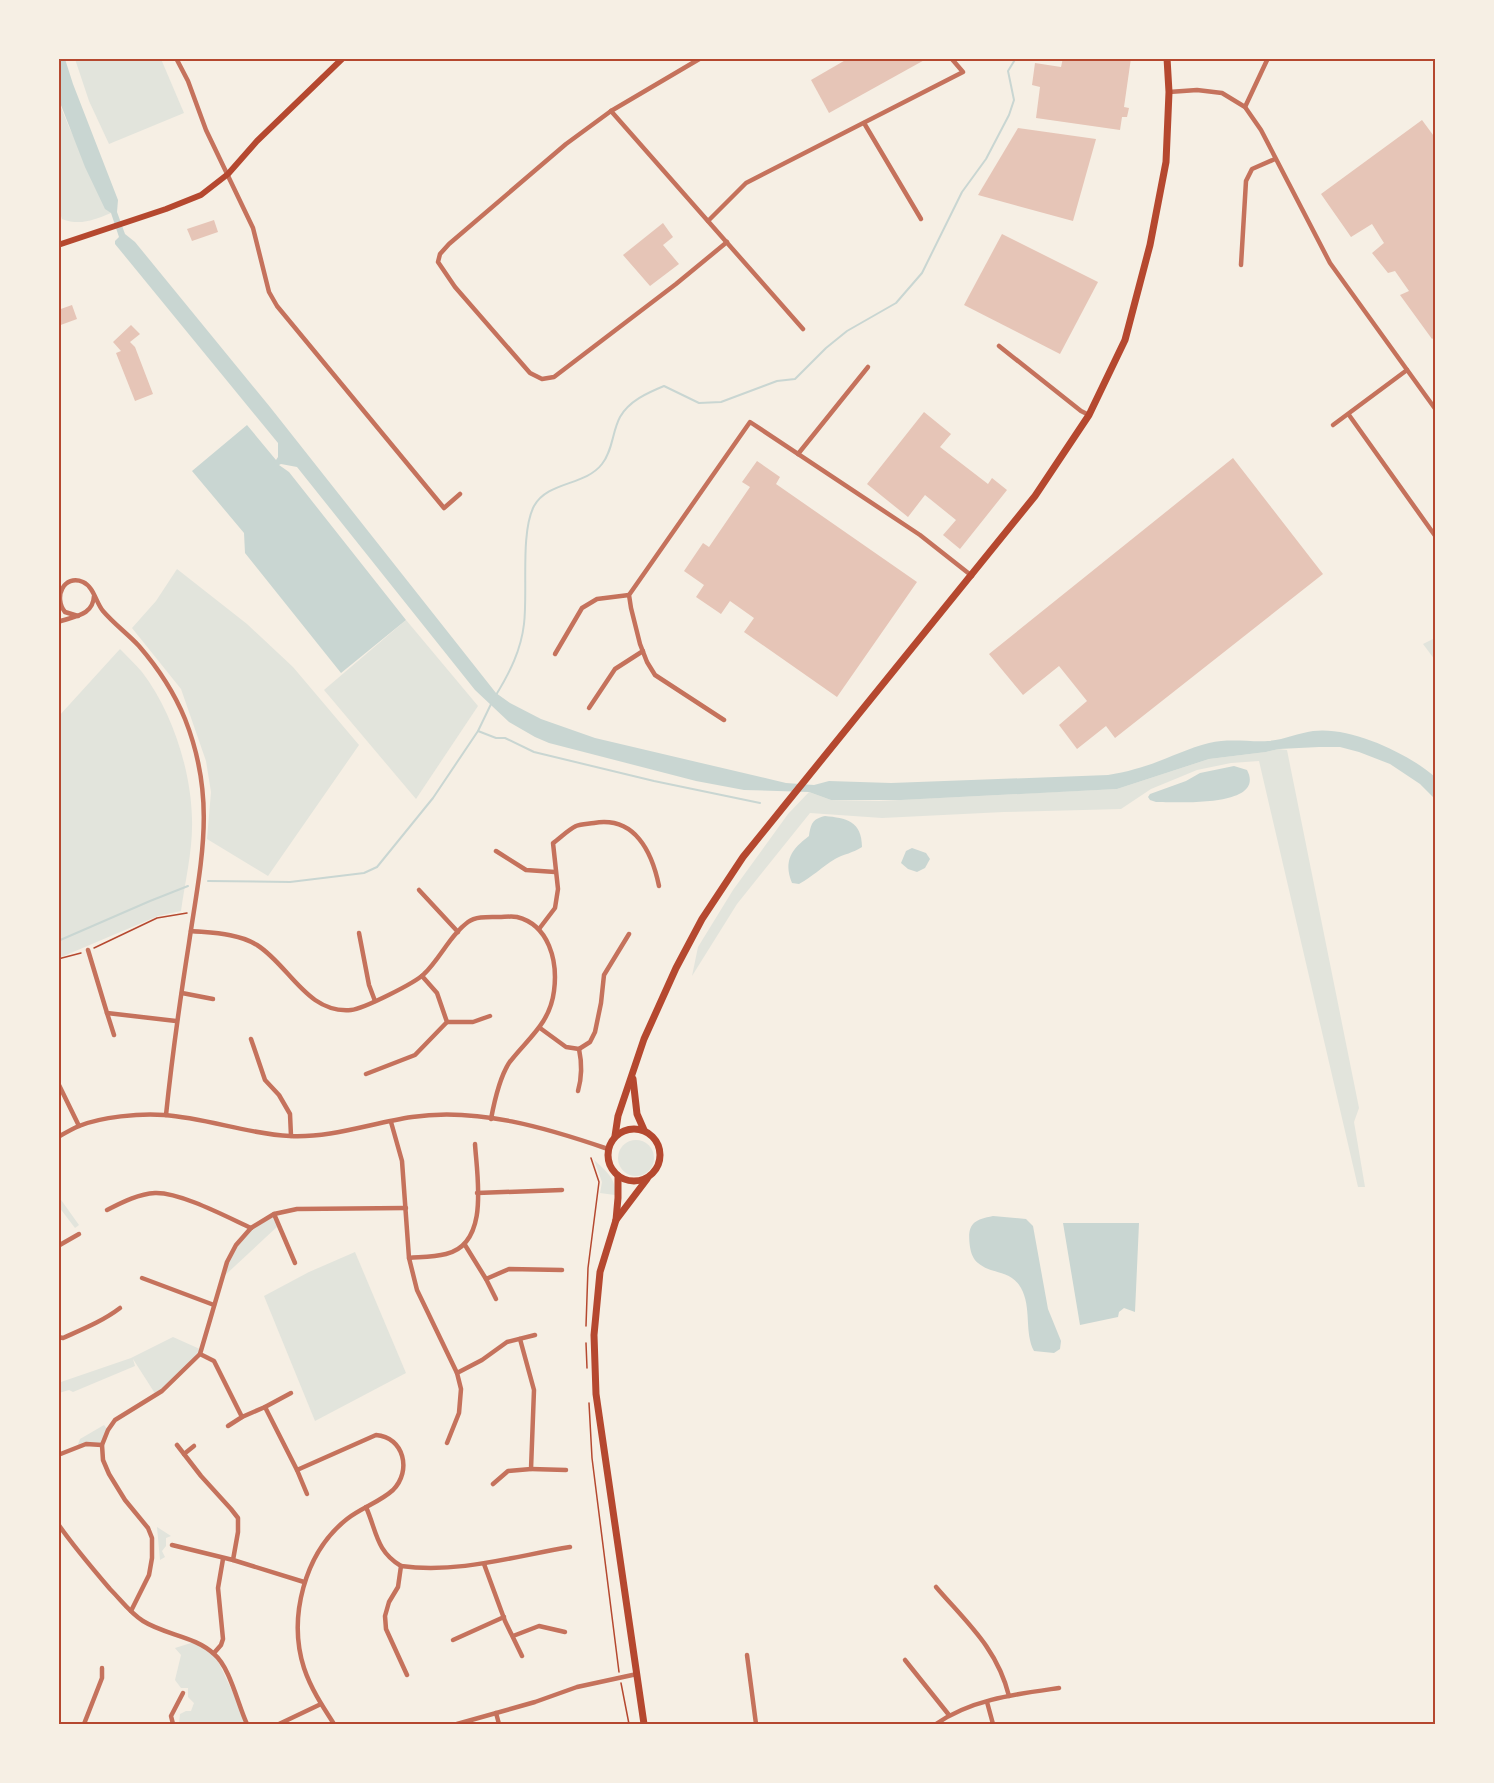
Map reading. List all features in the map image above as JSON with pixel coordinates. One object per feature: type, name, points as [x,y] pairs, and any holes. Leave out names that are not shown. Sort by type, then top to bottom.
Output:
[{"type":"main road","points":[[59,244],[166,209],[201,195],[228,174],[257,141],[343,58]]},
{"type":"main road","points":[[648,1178],[632,1182],[618,1176],[609,1164],[608,1149],[615,1136],[618,1116],[644,1039],[676,968],[702,919],[743,857],[784,804],[1035,496],[1089,415],[1125,340],[1146,263],[1166,162],[1169,92],[1167,58]]},
{"type":"main road","points":[[616,1220],[658,1166],[660,1149],[657,1141],[644,1130],[637,1114],[633,1076]]},
{"type":"main road","points":[[615,1136],[628,1129],[644,1130]]},
{"type":"main road","points":[[618,1176],[616,1220],[600,1272],[594,1335],[596,1394],[644,1725]]},
{"type":"street","points":[[702,58],[611,111],[566,144],[468,227],[440,254],[438,262],[455,287],[530,373],[546,379],[560,373],[727,242]]},
{"type":"street","points":[[708,221],[746,183],[963,72],[951,58]]},
{"type":"street","points":[[1245,107],[1268,58]]},
{"type":"street","points":[[177,59],[188,81],[206,130],[253,228],[269,292],[277,306],[444,508],[460,494]]},
{"type":"street","points":[[1169,92],[1197,90],[1222,93],[1245,107],[1330,262],[1436,410]]},
{"type":"street","points":[[611,111],[803,329]]},
{"type":"street","points":[[864,123],[921,219]]},
{"type":"street","points":[[1241,265],[1246,181],[1252,169],[1275,159]]},
{"type":"street","points":[[999,346],[1089,415]]},
{"type":"street","points":[[798,454],[868,367]]},
{"type":"street","points":[[1333,425],[1407,370]]},
{"type":"street","points":[[1349,415],[1436,537]]},
{"type":"street","points":[[724,720],[655,675],[643,651],[629,595],[750,422],[920,535],[972,576]]},
{"type":"street","points":[[78,616],[65,612],[59,600],[61,585],[79,580],[88,585],[104,613],[138,645],[172,691],[185,719],[198,756],[203,779],[205,819],[201,865],[176,1021],[166,1115]]},
{"type":"street","points":[[58,622],[78,616],[90,609],[94,594]]},
{"type":"street","points":[[555,654],[582,608],[597,599],[629,595]]},
{"type":"street","points":[[90,609],[104,613]]},
{"type":"street","points":[[589,708],[615,669],[643,651]]},
{"type":"street","points":[[539,929],[555,908],[558,889],[553,843],[576,826],[605,821],[630,830],[645,846],[655,867],[659,886]]},
{"type":"street","points":[[496,851],[526,870],[555,872]]},
{"type":"street","points":[[419,890],[458,932]]},
{"type":"street","points":[[191,931],[237,937],[257,945],[310,997],[332,1010],[353,1010],[422,976],[469,921],[485,917],[517,917],[539,929],[549,942],[555,968],[554,992],[540,1028],[508,1065],[491,1119]]},
{"type":"street","points":[[358,933],[369,985],[375,1000]]},
{"type":"street","points":[[540,1028],[566,1047],[579,1049],[590,1042],[595,1032],[604,975],[629,934]]},
{"type":"street","points":[[88,950],[114,1035]]},
{"type":"street","points":[[422,976],[437,993],[447,1022]]},
{"type":"street","points":[[182,993],[213,999]]},
{"type":"street","points":[[107,1012],[176,1021]]},
{"type":"street","points":[[366,1074],[415,1055],[447,1022],[473,1022],[490,1016]]},
{"type":"street","points":[[252,1039],[265,1080],[279,1095],[290,1114],[291,1136]]},
{"type":"street","points":[[578,1091],[581,1080],[579,1049]]},
{"type":"street","points":[[58,1083],[79,1126]]},
{"type":"street","points":[[58,1137],[79,1126],[102,1120],[142,1115],[166,1115],[250,1132],[291,1136],[338,1133],[411,1117],[447,1114],[491,1119],[562,1134],[608,1149]]},
{"type":"street","points":[[391,1122],[402,1161],[409,1258],[417,1290],[457,1373],[461,1389],[459,1413],[447,1443]]},
{"type":"street","points":[[409,1258],[448,1254],[465,1245],[476,1224],[478,1205],[475,1144]]},
{"type":"street","points":[[477,1193],[562,1190]]},
{"type":"street","points":[[107,1210],[127,1200],[154,1193],[176,1196],[251,1228]]},
{"type":"street","points":[[131,1611],[149,1575],[152,1538],[148,1528],[124,1500],[103,1460],[102,1445],[108,1430],[115,1420],[162,1391],[200,1353],[226,1262],[236,1245],[251,1228],[274,1214],[297,1209],[406,1208]]},
{"type":"street","points":[[274,1214],[296,1263]]},
{"type":"street","points":[[58,1246],[79,1234]]},
{"type":"street","points":[[465,1245],[496,1299]]},
{"type":"street","points":[[486,1279],[509,1269],[562,1270]]},
{"type":"street","points":[[142,1278],[214,1305]]},
{"type":"street","points":[[58,1337],[63,1338],[95,1324],[120,1308]]},
{"type":"street","points":[[457,1373],[482,1360],[507,1342],[536,1335]]},
{"type":"street","points":[[520,1338],[534,1390],[531,1469]]},
{"type":"street","points":[[200,1353],[214,1361],[242,1417]]},
{"type":"street","points":[[228,1426],[291,1393]]},
{"type":"street","points":[[265,1407],[307,1494]]},
{"type":"street","points":[[297,1470],[376,1436],[384,1436],[393,1442],[401,1452],[405,1466],[393,1491],[346,1520],[328,1538],[304,1582],[298,1637],[304,1668],[334,1725]]},
{"type":"street","points":[[58,1455],[86,1444],[102,1445]]},
{"type":"street","points":[[177,1445],[238,1520],[232,1560]]},
{"type":"street","points":[[184,1454],[194,1446]]},
{"type":"street","points":[[493,1484],[508,1471],[566,1470]]},
{"type":"street","points":[[366,1507],[381,1548],[390,1560],[401,1566],[418,1569],[484,1564],[523,1554],[570,1547]]},
{"type":"street","points":[[58,1524],[73,1545],[131,1611],[143,1621],[214,1653],[227,1676],[247,1725]]},
{"type":"street","points":[[172,1545],[304,1582]]},
{"type":"street","points":[[214,1653],[223,1639],[218,1588],[223,1558]]},
{"type":"street","points":[[484,1564],[522,1656]]},
{"type":"street","points":[[401,1566],[398,1587],[389,1602],[385,1616],[386,1629],[407,1675]]},
{"type":"street","points":[[936,1587],[978,1633],[994,1655],[1004,1677],[1009,1696]]},
{"type":"street","points":[[453,1640],[504,1617]]},
{"type":"street","points":[[513,1636],[539,1626],[566,1632]]},
{"type":"street","points":[[747,1655],[756,1725]]},
{"type":"street","points":[[905,1660],[949,1715]]},
{"type":"street","points":[[84,1725],[102,1678],[102,1668]]},
{"type":"street","points":[[457,1725],[535,1702],[576,1687],[637,1674]]},
{"type":"street","points":[[936,1725],[949,1715],[966,1707],[1009,1696],[1059,1688]]},
{"type":"street","points":[[173,1725],[171,1716],[183,1693]]},
{"type":"street","points":[[987,1702],[993,1725]]},
{"type":"street","points":[[279,1725],[321,1704]]},
{"type":"street","points":[[496,1713],[499,1725]]},
{"type":"path","points":[[58,959],[88,950],[157,918],[193,912]]},
{"type":"shaded area","points":[[59,59],[65,59],[118,200],[117,212],[125,234],[135,242],[270,407],[496,693],[510,703],[541,719],[595,738],[786,783],[814,785],[829,781],[891,783],[1108,775],[1144,766],[1209,743],[1231,740],[1268,741],[1313,731],[1328,731],[1361,737],[1410,759],[1435,777],[1435,799],[1420,784],[1390,764],[1340,747],[1279,749],[1209,759],[1117,789],[901,800],[831,800],[809,792],[744,790],[696,781],[549,743],[509,722],[475,690],[297,467],[281,464],[279,465],[289,472],[406,620],[341,673],[245,553],[244,533],[192,471],[247,425],[276,460],[278,443],[115,244],[119,237],[111,213],[105,209],[85,167],[59,100]]},
{"type":"shaded area","points":[[75,59],[161,59],[184,113],[109,144],[89,101]]},
{"type":"shaded area","points":[[58,100],[111,213],[93,220],[75,222],[62,219],[59,210]]},
{"type":"shaded area","points":[[177,569],[247,624],[293,667],[359,745],[268,876],[207,839],[211,792],[206,761],[181,689],[132,628],[156,601]]},
{"type":"shaded area","points":[[406,620],[478,706],[416,799],[324,690]]},
{"type":"shaded area","points":[[1435,638],[1435,660],[1423,644]]},
{"type":"shaded area","points":[[120,649],[142,672],[153,688],[171,723],[184,761],[191,800],[192,831],[181,911],[158,916],[59,958],[59,716]]},
{"type":"shaded area","points":[[1279,749],[1287,750],[1359,1108],[1354,1122],[1365,1187],[1358,1187],[1259,761],[1231,763],[1197,770],[1151,789],[1121,809],[882,818],[810,813],[737,904],[692,976],[698,947],[733,890],[788,814],[809,792],[831,800],[879,801],[1117,789],[1209,759]]},
{"type":"shaded area","points":[[1234,766],[1247,770],[1250,782],[1244,791],[1232,797],[1199,802],[1156,802],[1148,797],[1150,794],[1186,781],[1200,773]]},
{"type":"shaded area","points":[[825,816],[840,818],[856,826],[862,847],[835,859],[799,884],[792,883],[788,868],[791,856],[809,836],[813,823]]},
{"type":"shaded area","points":[[912,848],[926,853],[930,859],[925,868],[917,872],[901,863],[906,851]]},
{"type":"shaded area","points":[[636,1140],[649,1145],[654,1158],[649,1171],[636,1176],[623,1171],[618,1158],[623,1145]]},
{"type":"shaded area","points":[[594,1160],[612,1180],[615,1195],[600,1193],[602,1182]]},
{"type":"shaded area","points":[[59,1197],[79,1225],[75,1228],[59,1207]]},
{"type":"shaded area","points":[[275,1216],[279,1225],[221,1279],[236,1245],[252,1229]]},
{"type":"shaded area","points":[[993,1216],[1026,1219],[1033,1226],[1048,1309],[1061,1341],[1060,1349],[1054,1353],[1034,1351],[1029,1336],[1026,1304],[1017,1282],[1006,1275],[983,1267],[972,1256],[969,1233],[972,1225],[980,1219]]},
{"type":"shaded area","points":[[1063,1223],[1139,1223],[1135,1312],[1124,1308],[1119,1312],[1118,1317],[1080,1325]]},
{"type":"shaded area","points":[[355,1252],[406,1373],[315,1421],[264,1296],[309,1272]]},
{"type":"shaded area","points":[[173,1337],[202,1350],[156,1395],[133,1359],[135,1366],[73,1392],[69,1390],[59,1393],[58,1383],[131,1358]]},
{"type":"shaded area","points":[[104,1425],[108,1430],[102,1445],[77,1447],[80,1439]]},
{"type":"shaded area","points":[[157,1527],[171,1536],[166,1538],[166,1546],[162,1551],[165,1557],[160,1560]]},
{"type":"shaded area","points":[[194,1642],[214,1653],[248,1724],[179,1724],[180,1714],[191,1711],[194,1703],[188,1697],[188,1688],[181,1688],[175,1680],[181,1655],[175,1648]]},
{"type":"building","points":[[849,58],[928,58],[829,113],[811,80]]},
{"type":"building","points":[[1063,58],[1131,58],[1124,107],[1129,108],[1127,117],[1122,117],[1120,130],[1036,118],[1040,87],[1032,85],[1035,63],[1061,67]]},
{"type":"building","points":[[1422,120],[1436,139],[1436,336],[1432,339],[1400,295],[1409,291],[1395,271],[1388,273],[1372,253],[1384,243],[1372,224],[1351,237],[1321,194]]},
{"type":"building","points":[[1018,128],[1096,139],[1073,221],[978,195]]},
{"type":"building","points":[[214,220],[218,232],[192,241],[187,229]]},
{"type":"building","points":[[663,223],[673,237],[663,245],[679,264],[650,286],[623,255]]},
{"type":"building","points":[[1002,234],[1098,282],[1060,354],[964,305]]},
{"type":"building","points":[[72,305],[77,319],[58,326],[58,310]]},
{"type":"building","points":[[131,325],[140,334],[130,342],[135,347],[153,394],[135,401],[116,353],[121,351],[113,342]]},
{"type":"building","points":[[924,412],[951,434],[940,447],[988,484],[992,478],[1007,490],[960,549],[943,535],[956,520],[925,495],[908,517],[867,484]]},
{"type":"building","points":[[1233,458],[1323,574],[1115,738],[1106,726],[1077,749],[1059,725],[1087,701],[1059,666],[1023,695],[989,654]]},
{"type":"building","points":[[757,461],[780,477],[776,484],[917,582],[837,697],[744,632],[754,618],[730,601],[721,614],[696,597],[704,585],[684,571],[703,543],[709,547],[750,487],[742,482]]},
{"type":"waterway","points":[[496,695],[514,661],[523,634],[527,531],[534,506],[540,498],[548,492],[595,471],[606,459],[620,417],[628,406],[645,395],[664,386],[699,403],[721,402],[777,381],[795,379],[847,331],[896,303],[922,273],[962,192],[986,159],[1009,115],[1014,100],[1008,71],[1016,58]]},
{"type":"waterway","points":[[208,881],[290,882],[364,873],[377,867],[433,798],[478,731],[492,702]]},
{"type":"waterway","points":[[478,731],[496,738],[505,738],[534,752],[654,781],[760,803]]},
{"type":"waterway","points":[[58,941],[188,886]]}]
